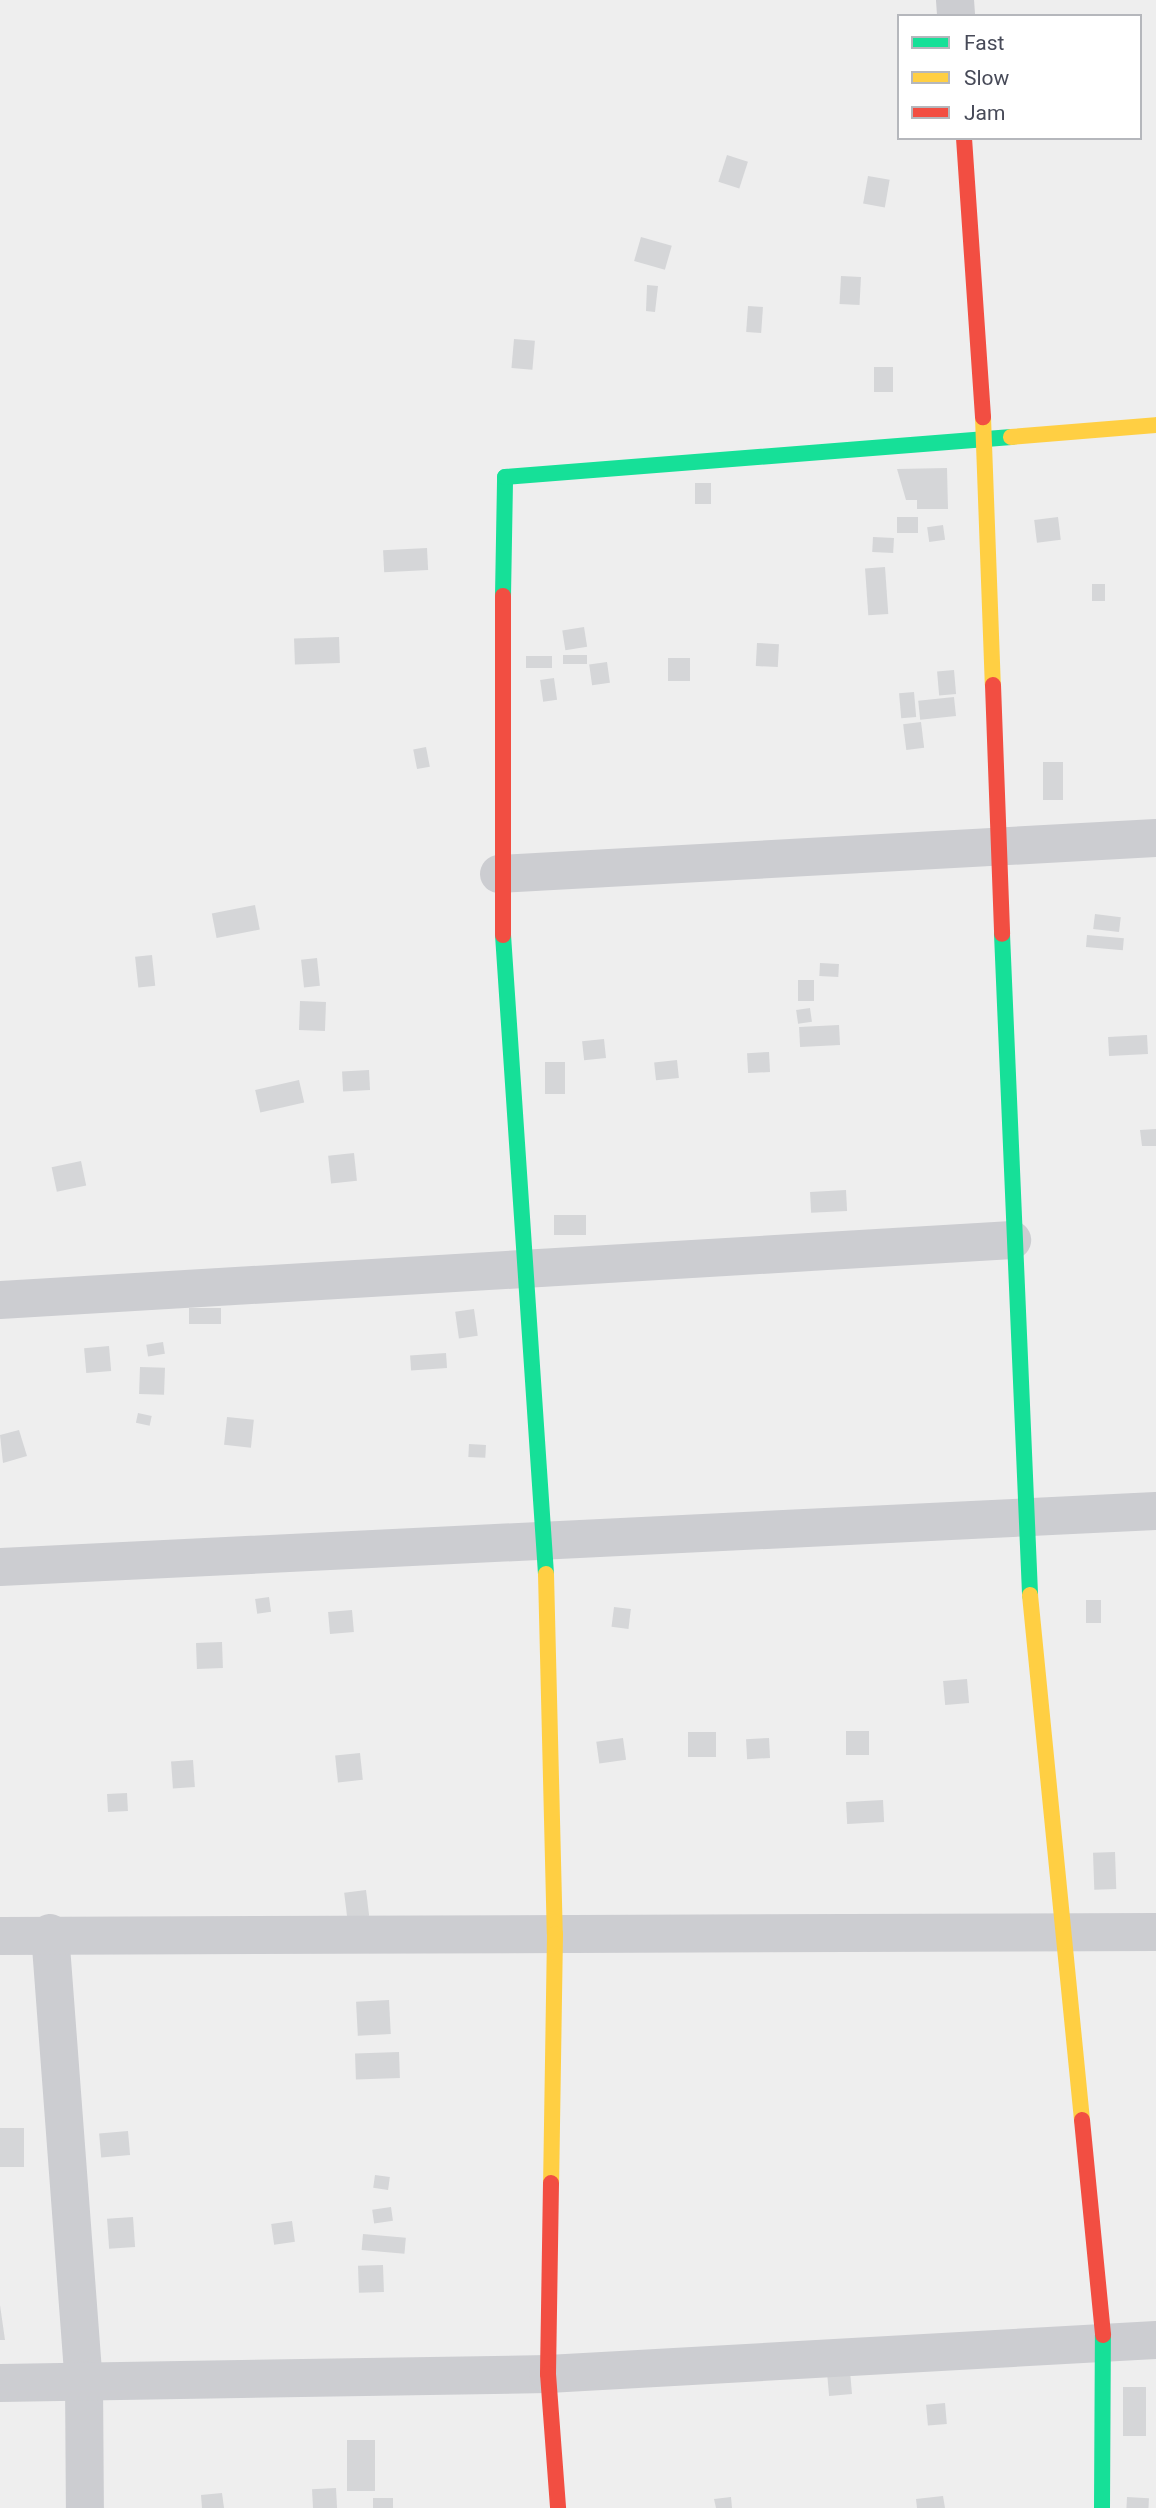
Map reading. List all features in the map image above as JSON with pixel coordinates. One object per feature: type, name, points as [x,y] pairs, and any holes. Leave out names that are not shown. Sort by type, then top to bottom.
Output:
[{"type":"street","points":[[964,140],[985,439],[1022,1513],[1061,1936],[1104,2345],[1102,2508]]},
{"type":"street","points":[[558,2508],[548,2374],[555,1934],[545,1539],[523,1274],[499,874],[505,477],[1156,425]]},
{"type":"street","points":[[499,874],[1156,838]]},
{"type":"street","points":[[0,1300],[523,1274],[1012,1240]]},
{"type":"street","points":[[0,1567],[1022,1513],[1156,1511]]},
{"type":"street","points":[[0,1936],[50,1933],[1061,1936],[1156,1932]]},
{"type":"street","points":[[50,1933],[84,2380],[85,2508]]},
{"type":"street","points":[[0,2383],[548,2374],[1156,2340]]},
{"type":"building","points":[[727,155],[748,162],[739,188],[718,182]]},
{"type":"building","points":[[868,176],[890,180],[885,207],[863,204]]},
{"type":"building","points":[[641,237],[672,246],[665,270],[634,261]]},
{"type":"building","points":[[841,276],[861,277],[860,305],[840,304]]},
{"type":"building","points":[[647,285],[658,286],[655,312],[646,311]]},
{"type":"building","points":[[748,306],[763,307],[761,333],[746,332]]},
{"type":"building","points":[[514,339],[535,341],[532,370],[511,368]]},
{"type":"building","points":[[874,367],[893,367],[893,392],[874,392]]},
{"type":"building","points":[[947,468],[948,509],[917,509],[917,500],[906,500],[897,469]]},
{"type":"building","points":[[695,483],[711,483],[711,504],[695,504]]},
{"type":"building","points":[[897,517],[918,517],[918,533],[897,533]]},
{"type":"building","points":[[1058,517],[1061,540],[1037,543],[1034,520]]},
{"type":"building","points":[[943,525],[945,540],[929,542],[927,527]]},
{"type":"building","points":[[873,537],[894,538],[893,553],[872,552]]},
{"type":"building","points":[[427,548],[428,570],[384,572],[383,550]]},
{"type":"building","points":[[885,567],[888,614],[868,615],[865,568]]},
{"type":"building","points":[[1092,584],[1105,584],[1105,601],[1092,601]]},
{"type":"building","points":[[584,627],[587,647],[565,650],[562,630]]},
{"type":"building","points":[[339,637],[340,663],[295,665],[294,639]]},
{"type":"building","points":[[757,643],[779,644],[778,667],[756,666]]},
{"type":"building","points":[[563,655],[587,655],[587,664],[563,664]]},
{"type":"building","points":[[526,656],[552,656],[552,668],[526,668]]},
{"type":"building","points":[[668,658],[690,658],[690,681],[668,681]]},
{"type":"building","points":[[607,662],[610,683],[592,685],[589,665]]},
{"type":"building","points":[[954,670],[956,694],[939,695],[937,671]]},
{"type":"building","points":[[554,678],[557,700],[543,702],[540,680]]},
{"type":"building","points":[[914,692],[916,717],[901,718],[899,693]]},
{"type":"building","points":[[954,697],[956,716],[920,720],[918,701]]},
{"type":"building","points":[[921,722],[924,748],[906,750],[903,724]]},
{"type":"building","points":[[426,747],[430,767],[417,769],[413,749]]},
{"type":"building","points":[[1043,762],[1063,762],[1063,800],[1043,800]]},
{"type":"building","points":[[255,905],[260,930],[217,938],[212,913]]},
{"type":"building","points":[[1095,914],[1121,917],[1119,932],[1093,929]]},
{"type":"building","points":[[1087,935],[1124,938],[1123,950],[1086,947]]},
{"type":"building","points":[[152,955],[155,986],[138,988],[135,957]]},
{"type":"building","points":[[317,958],[320,986],[304,988],[301,960]]},
{"type":"building","points":[[820,963],[839,964],[838,977],[819,976]]},
{"type":"building","points":[[798,980],[814,980],[814,1001],[798,1001]]},
{"type":"building","points":[[300,1001],[326,1002],[325,1031],[299,1030]]},
{"type":"building","points":[[810,1008],[812,1022],[798,1024],[796,1010]]},
{"type":"building","points":[[839,1025],[840,1045],[800,1047],[799,1027]]},
{"type":"building","points":[[1147,1035],[1148,1054],[1109,1056],[1108,1037]]},
{"type":"building","points":[[604,1039],[606,1058],[584,1060],[582,1041]]},
{"type":"building","points":[[769,1052],[770,1072],[748,1073],[747,1053]]},
{"type":"building","points":[[677,1060],[679,1078],[656,1080],[654,1062]]},
{"type":"building","points":[[545,1062],[565,1062],[565,1094],[545,1094]]},
{"type":"building","points":[[369,1070],[370,1090],[343,1091],[342,1071]]},
{"type":"building","points":[[299,1080],[304,1102],[260,1113],[255,1090]]},
{"type":"building","points":[[1156,1129],[1156,1146],[1142,1146],[1140,1130]]},
{"type":"building","points":[[354,1153],[357,1181],[331,1184],[328,1156]]},
{"type":"building","points":[[81,1161],[86,1185],[57,1192],[52,1167]]},
{"type":"building","points":[[846,1190],[847,1211],[811,1213],[810,1192]]},
{"type":"building","points":[[554,1215],[586,1215],[586,1235],[554,1235]]},
{"type":"building","points":[[189,1308],[221,1308],[221,1324],[189,1324]]},
{"type":"building","points":[[474,1309],[478,1336],[459,1338],[455,1312]]},
{"type":"building","points":[[163,1342],[165,1354],[148,1357],[146,1345]]},
{"type":"building","points":[[109,1346],[111,1371],[86,1373],[84,1348]]},
{"type":"building","points":[[446,1353],[447,1368],[411,1370],[410,1356]]},
{"type":"building","points":[[140,1367],[165,1368],[164,1395],[139,1394]]},
{"type":"building","points":[[138,1413],[152,1416],[150,1426],[136,1423]]},
{"type":"building","points":[[227,1417],[254,1420],[251,1448],[224,1445]]},
{"type":"building","points":[[19,1430],[27,1456],[3,1463],[0,1435]]},
{"type":"building","points":[[469,1444],[486,1445],[485,1458],[468,1457]]},
{"type":"building","points":[[269,1597],[271,1612],[257,1614],[255,1599]]},
{"type":"building","points":[[1086,1600],[1101,1600],[1101,1623],[1086,1623]]},
{"type":"building","points":[[614,1607],[631,1609],[628,1629],[612,1627]]},
{"type":"building","points":[[352,1610],[354,1632],[330,1634],[328,1612]]},
{"type":"building","points":[[222,1642],[223,1668],[197,1669],[196,1643]]},
{"type":"building","points":[[967,1679],[969,1703],[945,1705],[943,1681]]},
{"type":"building","points":[[846,1731],[869,1731],[869,1755],[846,1755]]},
{"type":"building","points":[[688,1732],[716,1732],[716,1757],[688,1757]]},
{"type":"building","points":[[623,1738],[626,1760],[599,1764],[596,1742]]},
{"type":"building","points":[[769,1738],[770,1758],[747,1759],[746,1739]]},
{"type":"building","points":[[360,1753],[363,1780],[338,1782],[335,1756]]},
{"type":"building","points":[[193,1760],[195,1787],[173,1788],[171,1762]]},
{"type":"building","points":[[127,1793],[128,1811],[108,1812],[107,1794]]},
{"type":"building","points":[[883,1800],[884,1822],[847,1824],[846,1802]]},
{"type":"building","points":[[1115,1852],[1116,1889],[1094,1890],[1093,1853]]},
{"type":"building","points":[[366,1890],[369,1916],[347,1918],[344,1893]]},
{"type":"building","points":[[389,2000],[391,2034],[358,2036],[356,2002]]},
{"type":"building","points":[[399,2052],[400,2078],[356,2080],[355,2054]]},
{"type":"building","points":[[0,2128],[24,2128],[24,2167],[0,2167]]},
{"type":"building","points":[[128,2131],[130,2155],[101,2157],[99,2134]]},
{"type":"building","points":[[375,2175],[390,2177],[388,2190],[373,2188]]},
{"type":"building","points":[[391,2207],[393,2221],[374,2224],[372,2210]]},
{"type":"building","points":[[133,2217],[135,2247],[109,2249],[107,2219]]},
{"type":"building","points":[[292,2221],[295,2242],[274,2245],[271,2224]]},
{"type":"building","points":[[363,2234],[406,2238],[404,2254],[362,2250]]},
{"type":"building","points":[[383,2265],[384,2292],[359,2293],[358,2266]]},
{"type":"building","points":[[0,2305],[5,2340],[0,2340]]},
{"type":"building","points":[[850,2371],[852,2394],[829,2396],[827,2373]]},
{"type":"building","points":[[1123,2387],[1146,2387],[1146,2436],[1123,2436]]},
{"type":"building","points":[[945,2403],[947,2424],[928,2426],[926,2405]]},
{"type":"building","points":[[347,2440],[375,2440],[375,2491],[347,2491]]},
{"type":"building","points":[[336,2488],[337,2508],[313,2508],[312,2489]]},
{"type":"building","points":[[222,2493],[224,2508],[202,2508],[201,2495]]},
{"type":"building","points":[[943,2496],[945,2508],[917,2508],[916,2499]]},
{"type":"building","points":[[731,2497],[732,2508],[716,2508],[714,2499]]},
{"type":"building","points":[[1127,2497],[1149,2498],[1148,2508],[1126,2508]]},
{"type":"building","points":[[373,2498],[393,2498],[393,2508],[373,2508]]},
{"type":"traffic: fast","points":[[503,596],[505,477],[1011,437]]},
{"type":"traffic: fast","points":[[1002,934],[1030,1595]]},
{"type":"traffic: fast","points":[[503,935],[546,1574]]},
{"type":"traffic: fast","points":[[1102,2508],[1103,2335]]},
{"type":"traffic: slow","points":[[983,417],[993,685]]},
{"type":"traffic: slow","points":[[1011,437],[1156,425]]},
{"type":"traffic: slow","points":[[546,1574],[555,1934],[551,2183]]},
{"type":"traffic: slow","points":[[1030,1595],[1082,2120]]},
{"type":"traffic: jam","points":[[964,140],[983,417]]},
{"type":"traffic: jam","points":[[503,596],[503,935]]},
{"type":"traffic: jam","points":[[993,685],[1002,934]]},
{"type":"traffic: jam","points":[[1082,2120],[1103,2335]]},
{"type":"traffic: jam","points":[[551,2183],[548,2374],[558,2508]]}]
